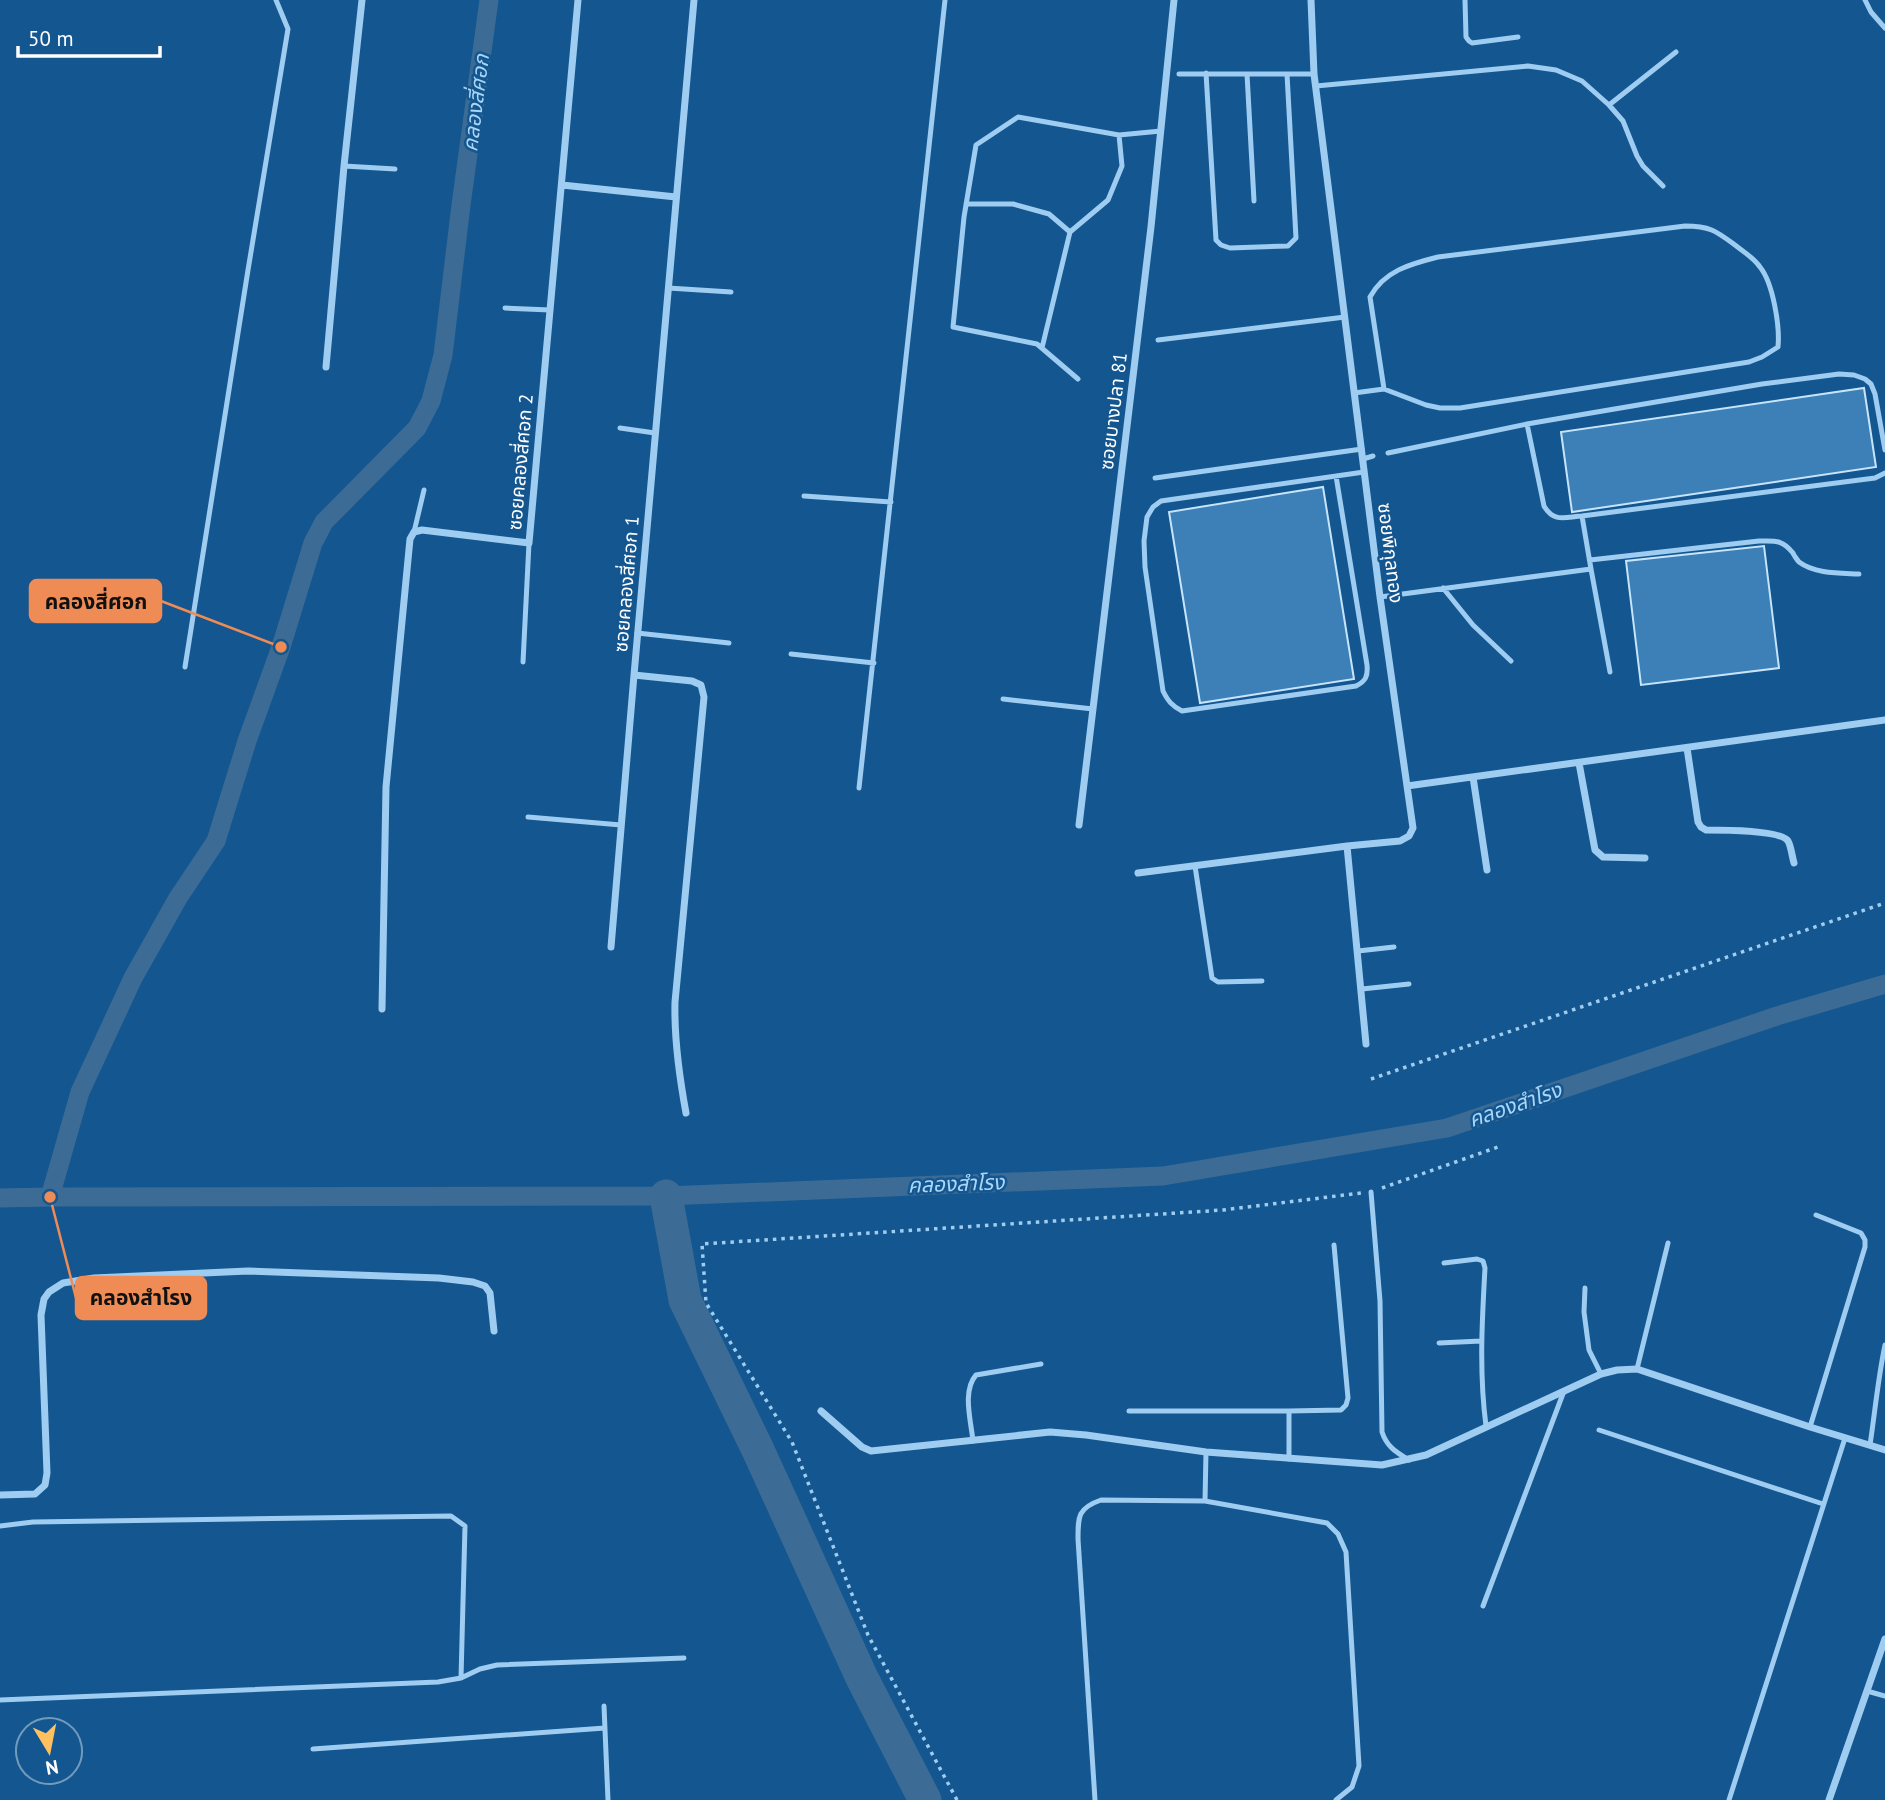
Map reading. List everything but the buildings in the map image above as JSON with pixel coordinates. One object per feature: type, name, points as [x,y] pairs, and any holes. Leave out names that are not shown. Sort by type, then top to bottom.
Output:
[{"type":"street","points":[[326,368],[362,0]]},
{"type":"street","name":"ซอยคลองสี่ศอก 2","points":[[414,533],[422,530],[529,543],[578,0]]},
{"type":"street","name":"ซอยคลองสี่ศอก 1","points":[[686,1113],[675,1041],[675,1002],[704,697],[701,685],[692,681],[634,675],[694,0]]},
{"type":"street","name":"ซอยบางปลา 81","points":[[1079,825],[1151,228],[1174,0]]},
{"type":"street","name":"ซอยพิกุลทอง","points":[[1138,873],[1400,841],[1409,836],[1412,828],[1314,74],[1311,0]]},
{"type":"street","points":[[562,185],[676,197]]},
{"type":"street","points":[[383,1009],[386,787],[410,539],[414,533]]},
{"type":"street","points":[[611,947],[634,675]]},
{"type":"street","points":[[1407,786],[1885,720]]},
{"type":"street","points":[[1687,748],[1701,827],[1706,830],[1746,831],[1784,837],[1788,841],[1794,863]]},
{"type":"street","points":[[1579,763],[1595,850],[1603,857],[1645,858]]},
{"type":"street","points":[[1474,777],[1487,870]]},
{"type":"street","points":[[1347,846],[1366,1044]]},
{"type":"street","points":[[0,1495],[35,1494],[45,1485],[47,1473],[41,1315],[44,1299],[49,1292],[63,1283],[93,1278],[248,1270],[439,1278],[485,1286],[492,1302],[494,1331]]},
{"type":"street","points":[[821,1410],[862,1447],[871,1451],[1050,1432],[1206,1452],[1382,1465],[1426,1455],[1601,1374],[1637,1369],[1885,1450]]},
{"type":"street","points":[[1829,1800],[1885,1639]]},
{"type":"lane","points":[[185,667],[288,29],[276,0]]},
{"type":"lane","points":[[859,788],[945,0]]},
{"type":"lane","points":[[1465,0],[1468,41],[1472,43],[1518,37]]},
{"type":"lane","points":[[1865,0],[1885,28]]},
{"type":"lane","points":[[1609,105],[1676,52]]},
{"type":"lane","points":[[1316,86],[1528,66],[1556,70],[1582,81],[1609,105],[1623,121],[1643,166],[1663,186]]},
{"type":"lane","points":[[1206,73],[1216,240],[1230,248],[1288,246],[1296,238],[1287,74]]},
{"type":"lane","points":[[1179,74],[1314,74]]},
{"type":"lane","points":[[1247,74],[1254,201]]},
{"type":"lane","points":[[1078,379],[1037,344],[953,327],[966,204],[976,145],[1018,117],[1119,135],[1161,131]]},
{"type":"lane","points":[[1042,348],[1070,232],[1108,200],[1122,166],[1119,135]]},
{"type":"lane","points":[[344,166],[395,169]]},
{"type":"lane","points":[[966,204],[1013,204],[1049,214],[1070,232]]},
{"type":"lane","points":[[1354,393],[1384,389],[1426,405],[1460,408],[1749,362],[1777,347],[1779,335],[1769,282],[1754,260],[1714,230],[1704,226],[1685,226],[1438,257],[1417,262],[1389,275],[1376,285],[1370,297],[1384,389]]},
{"type":"lane","points":[[668,288],[731,292]]},
{"type":"lane","points":[[505,307],[550,310]]},
{"type":"lane","points":[[1158,340],[1345,317]]},
{"type":"lane","points":[[1388,453],[1527,424],[1839,374],[1854,375],[1871,384],[1885,450]]},
{"type":"lane","points":[[1527,424],[1544,506],[1549,515],[1557,518],[1875,478],[1885,473]]},
{"type":"lane","points":[[620,428],[655,433]]},
{"type":"lane","points":[[1155,478],[1362,449]]},
{"type":"lane","points":[[1363,459],[1373,456]]},
{"type":"lane","points":[[1336,476],[1368,676],[1356,686],[1182,710],[1175,708],[1163,691],[1145,567],[1147,517],[1153,507],[1161,501],[1336,476],[1364,472]]},
{"type":"lane","points":[[414,533],[424,490]]},
{"type":"lane","points":[[804,496],[891,502]]},
{"type":"lane","points":[[1582,516],[1610,671]]},
{"type":"lane","points":[[1590,560],[1776,541],[1784,542],[1799,561],[1810,567],[1824,572],[1858,575]]},
{"type":"lane","points":[[523,662],[529,543]]},
{"type":"lane","points":[[1380,597],[1591,569]]},
{"type":"lane","points":[[1443,588],[1474,625],[1511,661]]},
{"type":"lane","points":[[637,633],[729,643]]},
{"type":"lane","points":[[791,654],[874,663]]},
{"type":"lane","points":[[1003,699],[1093,709]]},
{"type":"lane","points":[[528,817],[621,825]]},
{"type":"lane","points":[[1195,866],[1212,978],[1218,982],[1262,981]]},
{"type":"lane","points":[[1358,951],[1394,947]]},
{"type":"lane","points":[[1362,989],[1409,985]]},
{"type":"lane","points":[[1371,1192],[1380,1301],[1382,1432],[1391,1449],[1409,1460]]},
{"type":"lane","points":[[1810,1427],[1865,1247],[1861,1233],[1816,1215]]},
{"type":"lane","points":[[1637,1369],[1668,1243]]},
{"type":"lane","points":[[1129,1411],[1341,1410],[1348,1398],[1334,1245]]},
{"type":"lane","points":[[1444,1264],[1477,1259],[1483,1261],[1485,1268],[1481,1341],[1482,1394],[1486,1426]]},
{"type":"lane","points":[[1585,1288],[1584,1312],[1588,1350],[1601,1374]]},
{"type":"lane","points":[[1439,1343],[1481,1341]]},
{"type":"lane","points":[[1870,1445],[1885,1345]]},
{"type":"lane","points":[[973,1441],[968,1392],[970,1381],[976,1375],[1041,1364]]},
{"type":"lane","points":[[1483,1606],[1564,1391]]},
{"type":"lane","points":[[1878,1399],[1885,1401]]},
{"type":"lane","points":[[1289,1411],[1289,1459]]},
{"type":"lane","points":[[1599,1430],[1824,1504]]},
{"type":"lane","points":[[1729,1800],[1845,1438]]},
{"type":"lane","points":[[1205,1501],[1206,1452]]},
{"type":"lane","points":[[1095,1800],[1078,1517],[1087,1505],[1101,1500],[1205,1501],[1327,1523],[1338,1534],[1346,1552],[1359,1766],[1352,1787],[1336,1800]]},
{"type":"lane","points":[[0,1526],[33,1522],[451,1516],[465,1526],[461,1678]]},
{"type":"lane","points":[[0,1700],[438,1682],[461,1678],[497,1665],[684,1658]]},
{"type":"lane","points":[[1867,1691],[1885,1696]]},
{"type":"lane","points":[[604,1706],[608,1800]]},
{"type":"lane","points":[[313,1749],[605,1728]]},
{"type":"path","points":[[1371,1079],[1885,903]]},
{"type":"path","points":[[957,1800],[868,1635],[792,1442],[706,1303],[702,1244],[1223,1210],[1371,1192],[1498,1147]]},
{"type":"waterway","name":"คลองสี่ศอก","points":[[50,1197],[80,1092],[133,978],[178,898],[216,841],[313,543],[324,522],[417,428],[431,401],[443,355],[489,0]]},
{"type":"waterway","name":"คลองสำโรง","points":[[0,1198],[666,1196],[1163,1176],[1447,1128],[1777,1016],[1885,984]]},
{"type":"waterway","points":[[666,1196],[685,1300],[758,1450],[862,1678],[925,1800]]},
{"type":"place","name":"คลองสี่ศอก","points":[[281,647]]},
{"type":"place","name":"คลองสำโรง","points":[[50,1197]]}]
